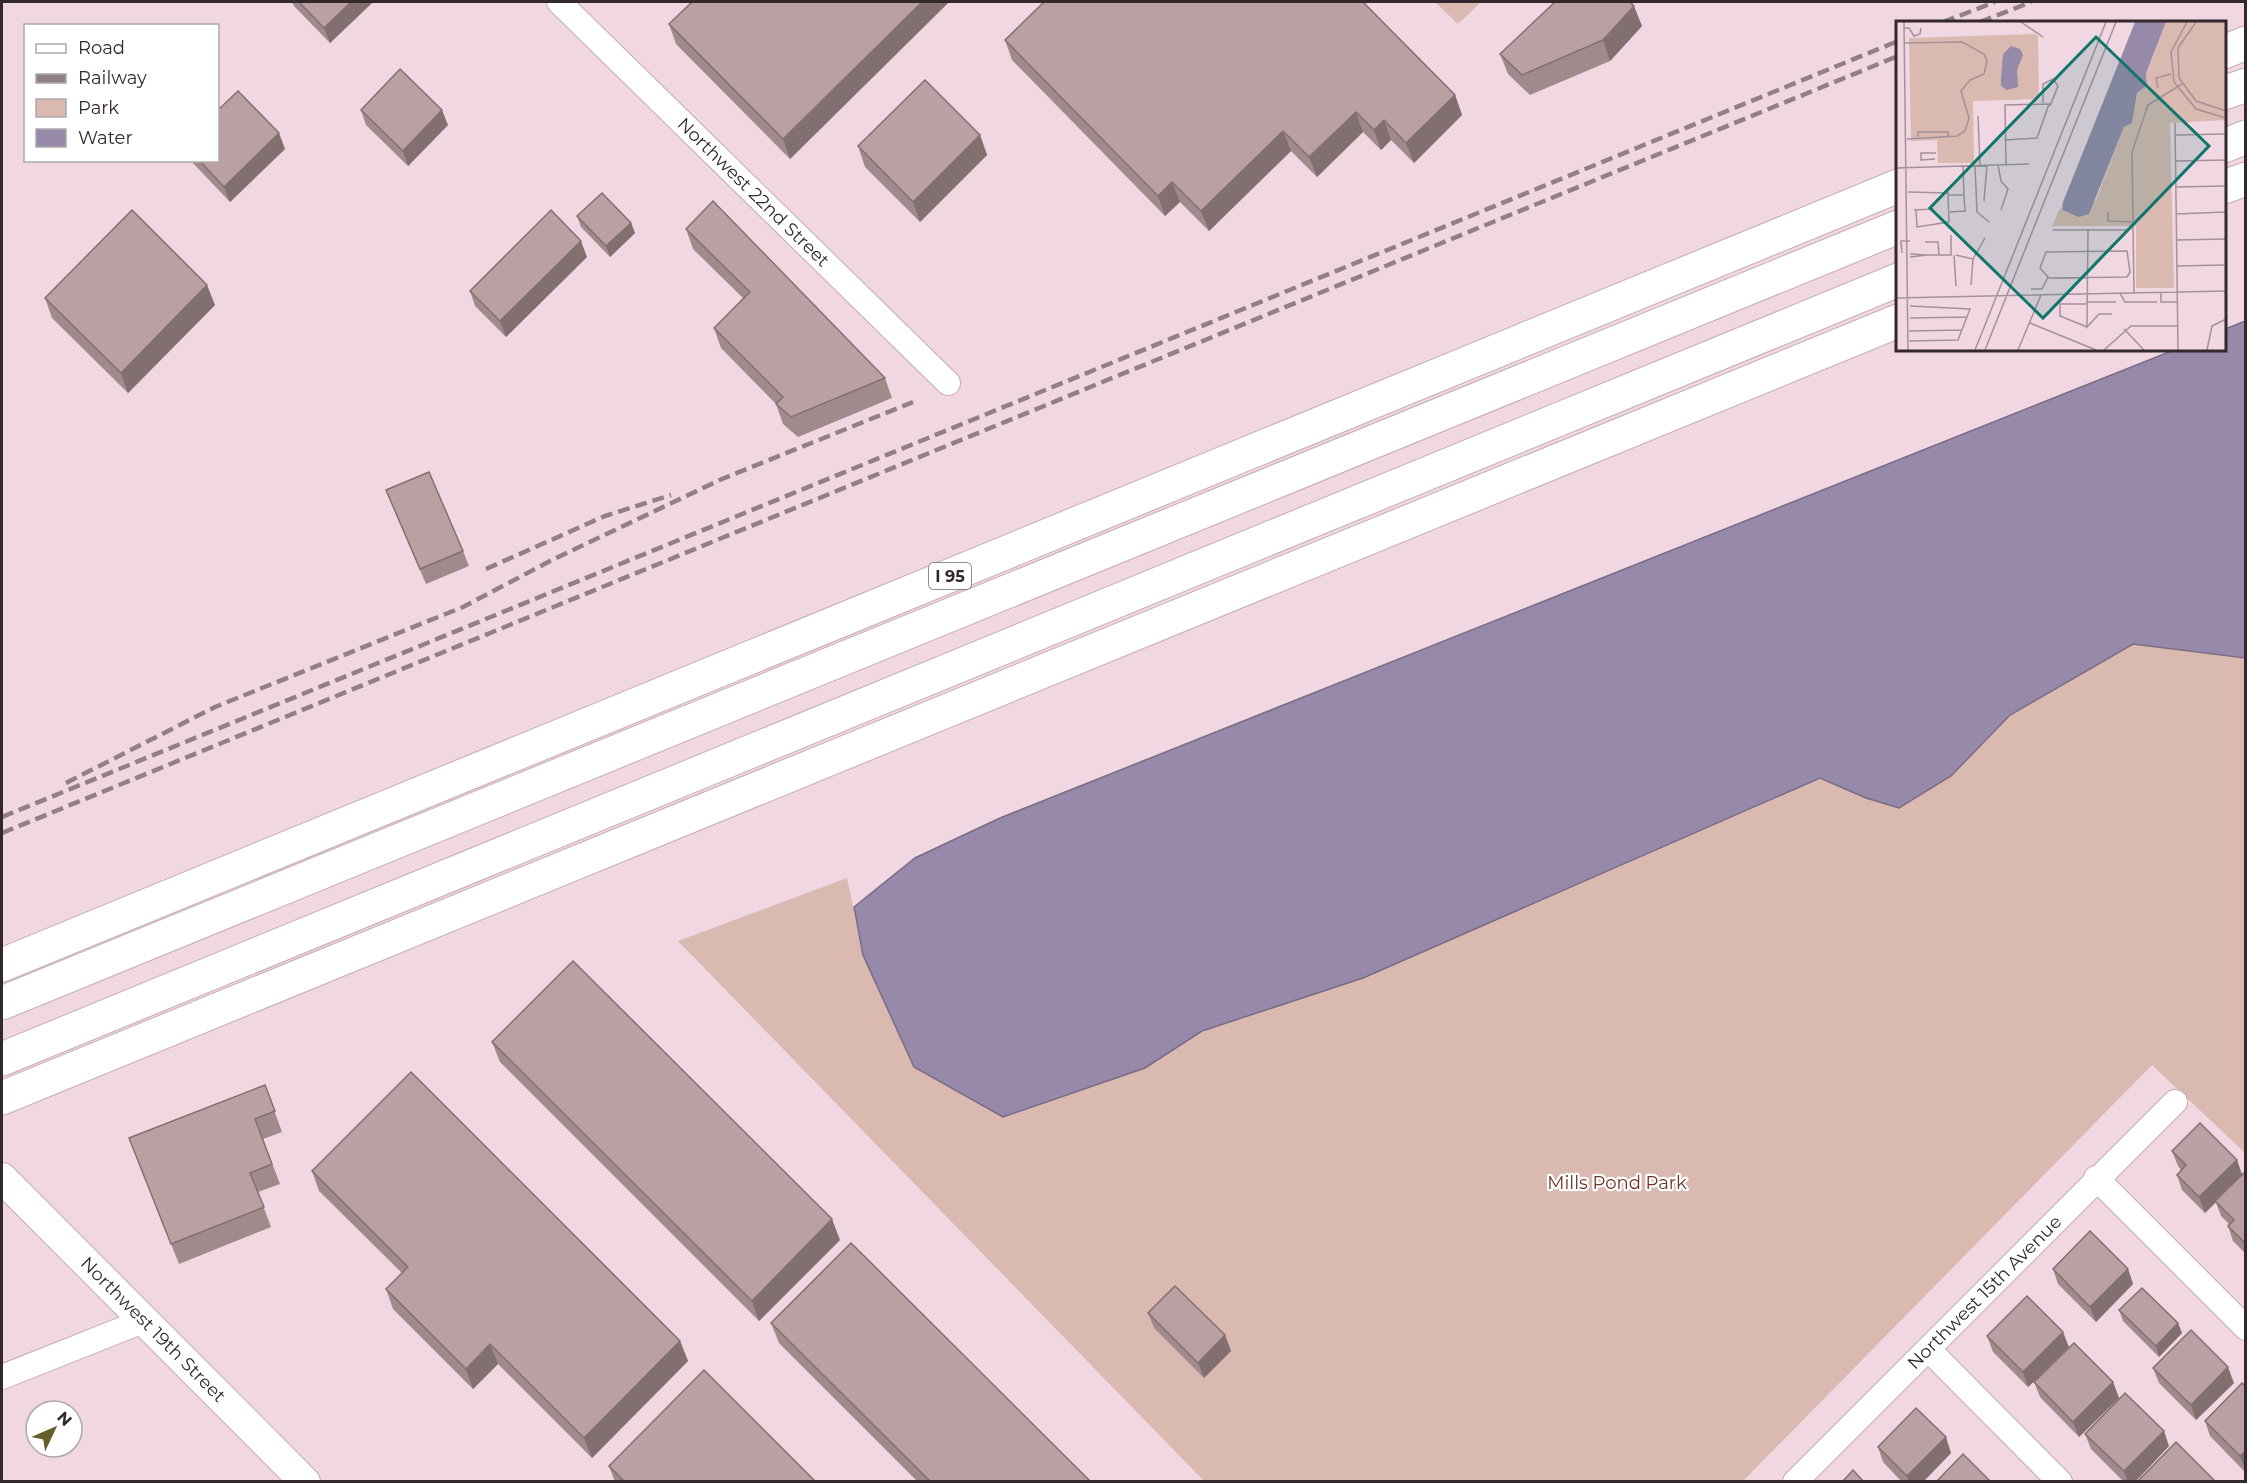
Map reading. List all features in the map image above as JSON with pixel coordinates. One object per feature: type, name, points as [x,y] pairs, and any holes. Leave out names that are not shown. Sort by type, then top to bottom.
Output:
[{"type":"highway","points":[[2226,51],[2246,43]]},
{"type":"highway","points":[[2226,92],[2246,85]]},
{"type":"highway","points":[[2226,145],[2246,137]]},
{"type":"highway","points":[[2226,186],[2246,178]]},
{"type":"highway","name":"I 95","points":[[2,965],[1896,187]]},
{"type":"highway","points":[[2,1004],[1896,228]]},
{"type":"highway","points":[[2,1059],[1896,281]]},
{"type":"highway","points":[[13,1093],[1896,322]]},
{"type":"street","name":"Northwest 22nd Street","points":[[559,2],[948,383]]},
{"type":"street","name":"Northwest 15th Avenue","points":[[1795,1482],[2096,1178],[2175,1102]]},
{"type":"street","name":"Northwest 19th Street","points":[[2,1178],[305,1482]]},
{"type":"street","points":[[2096,1178],[2246,1328]]},
{"type":"street","points":[[2,1377],[143,1321]]},
{"type":"street","points":[[1928,1349],[2060,1482]]},
{"type":"green space","points":[[1435,2],[1481,2],[1458,24]]},
{"type":"green space","name":"Mills Pond Park","points":[[2133,644],[2245,658],[2245,1153],[2152,1065],[1743,1481],[1204,1481],[678,941],[847,878],[863,955],[1145,1068],[1202,1031],[1820,778],[1866,798],[1899,808],[1951,776],[2010,715]]},
{"type":"water","points":[[2245,321],[2245,658],[2133,644],[2010,715],[1951,776],[1899,808],[1866,798],[1820,778],[1363,978],[1202,1031],[1145,1068],[1003,1117],[914,1067],[863,955],[854,907],[915,858],[1000,818],[2171,351],[2226,351],[2226,329]]},
{"type":"building","points":[[299,2],[351,2],[324,28]]},
{"type":"building","points":[[692,2],[922,2],[783,139],[669,24]]},
{"type":"building","points":[[1044,2],[1363,2],[1455,95],[1406,143],[1384,120],[1374,130],[1356,112],[1309,157],[1283,131],[1201,211],[1172,182],[1158,196],[1005,40]]},
{"type":"building","points":[[1555,2],[1630,2],[1634,6],[1603,40],[1522,75],[1500,54]]},
{"type":"building","points":[[400,69],[442,110],[403,151],[361,110]]},
{"type":"building","points":[[925,80],[980,135],[913,202],[858,146]]},
{"type":"building","points":[[238,91],[279,133],[224,187],[201,162],[219,162],[219,109]]},
{"type":"building","points":[[602,193],[631,223],[606,246],[577,216]]},
{"type":"building","points":[[713,201],[885,378],[791,417],[776,404],[783,397],[714,328],[750,292],[686,229]]},
{"type":"building","points":[[132,210],[207,285],[121,373],[45,298]]},
{"type":"building","points":[[551,210],[581,241],[500,321],[470,291]]},
{"type":"building","points":[[429,472],[463,551],[420,569],[386,490]]},
{"type":"building","points":[[573,961],[832,1219],[752,1301],[492,1042]]},
{"type":"building","points":[[411,1072],[680,1341],[584,1438],[490,1344],[466,1369],[386,1289],[408,1267],[312,1171]]},
{"type":"building","points":[[265,1085],[275,1111],[255,1119],[272,1164],[250,1173],[264,1207],[171,1244],[129,1138]]},
{"type":"building","points":[[2200,1123],[2237,1160],[2199,1197],[2177,1175],[2186,1165],[2172,1151]]},
{"type":"building","points":[[2246,1171],[2246,1244],[2228,1226],[2234,1220],[2215,1201]]},
{"type":"building","points":[[2090,1231],[2128,1269],[2090,1307],[2053,1269]]},
{"type":"building","points":[[851,1243],[1091,1482],[931,1482],[771,1323]]},
{"type":"building","points":[[1175,1286],[1225,1335],[1198,1363],[1148,1313]]},
{"type":"building","points":[[2142,1288],[2178,1323],[2156,1346],[2119,1310]]},
{"type":"building","points":[[2027,1296],[2063,1332],[2023,1372],[1987,1336]]},
{"type":"building","points":[[2191,1330],[2228,1367],[2191,1405],[2153,1368]]},
{"type":"building","points":[[2074,1343],[2113,1382],[2073,1422],[2034,1382]]},
{"type":"building","points":[[704,1370],[816,1482],[625,1482],[609,1466]]},
{"type":"building","points":[[2242,1383],[2246,1387],[2246,1451],[2240,1456],[2205,1421]]},
{"type":"building","points":[[2125,1393],[2164,1431],[2124,1471],[2085,1434]]},
{"type":"building","points":[[1916,1408],[1946,1437],[1907,1476],[1878,1447]]},
{"type":"building","points":[[2176,1442],[2215,1482],[2137,1482]]},
{"type":"building","points":[[1963,1454],[1991,1482],[1936,1482]]},
{"type":"building","points":[[1853,1470],[1864,1482],[1842,1482]]},
{"type":"railway","points":[[1946,21],[1995,2]]},
{"type":"railway","points":[[1983,21],[2031,2]]},
{"type":"railway","points":[[2,817],[1896,42]]},
{"type":"railway","points":[[2,833],[1896,57]]},
{"type":"railway","points":[[66,783],[215,707],[463,607],[552,560],[722,479],[913,402]]},
{"type":"railway","points":[[486,569],[605,516],[671,495]]}]
